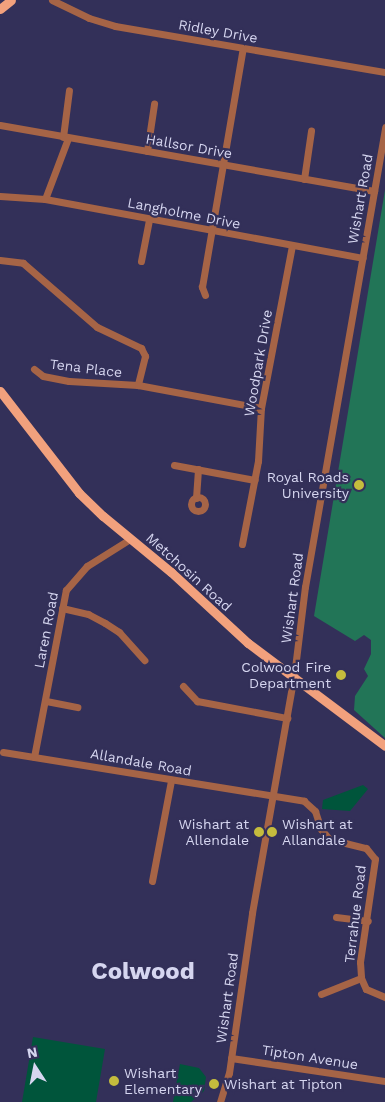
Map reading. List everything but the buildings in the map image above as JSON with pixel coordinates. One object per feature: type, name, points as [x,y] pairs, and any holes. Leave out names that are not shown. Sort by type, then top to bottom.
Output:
[{"type":"main road","points":[[0,8],[11,0]]},
{"type":"main road","name":"Metchosin Road","points":[[0,392],[79,493],[248,642],[385,746]]},
{"type":"street","name":"Ridley Drive","points":[[52,0],[89,18],[115,26],[385,72]]},
{"type":"street","points":[[205,295],[202,287],[243,48]]},
{"type":"street","points":[[45,199],[65,137],[69,90]]},
{"type":"street","points":[[147,150],[154,104]]},
{"type":"street","name":"Hallsor Drive","points":[[0,125],[374,192]]},
{"type":"street","name":"Wishart Road","points":[[220,1102],[227,1086],[255,895],[274,798],[294,676],[305,588],[385,127]]},
{"type":"street","points":[[304,179],[310,132]]},
{"type":"street","name":"Langholme Drive","points":[[0,196],[45,199],[149,220],[362,258]]},
{"type":"street","points":[[141,261],[149,220]]},
{"type":"street","name":"Woodpark Drive","points":[[242,544],[254,480],[261,408],[292,246]]},
{"type":"street","points":[[0,260],[23,264],[97,327],[141,348],[145,356],[138,385]]},
{"type":"street","name":"Tena Place","points":[[34,370],[43,376],[69,381],[138,385],[261,408]]},
{"type":"street","points":[[174,465],[254,480]]},
{"type":"street","points":[[196,498],[198,469]]},
{"type":"street","name":"Laren Road","points":[[34,757],[66,590],[74,578],[130,538]]},
{"type":"street","points":[[62,608],[88,614],[105,623],[119,632],[144,660]]},
{"type":"street","points":[[183,686],[197,701],[287,718]]},
{"type":"street","points":[[46,701],[77,707]]},
{"type":"street","name":"Allandale Road","points":[[3,752],[274,798]]},
{"type":"street","points":[[152,882],[171,780]]},
{"type":"street","name":"Terrahue Road","points":[[274,798],[304,801],[315,810],[321,829],[329,838],[366,848],[375,859],[368,921],[360,962],[361,978],[366,989],[385,996]]},
{"type":"street","points":[[336,916],[368,921]]},
{"type":"street","points":[[321,994],[361,978]]},
{"type":"street","name":"Tipton Avenue","points":[[231,1058],[385,1081]]},
{"type":"green space","name":"Royal Roads University","points":[[385,190],[385,738],[354,710],[355,696],[368,676],[364,669],[371,654],[371,640],[364,635],[355,641],[314,616]]},
{"type":"green space","points":[[363,785],[368,789],[350,811],[322,809],[323,800]]},
{"type":"green space","points":[[33,1037],[105,1049],[96,1102],[22,1102]]},
{"type":"green space","points":[[180,1064],[199,1068],[206,1077],[204,1091],[191,1102],[173,1102]]},
{"type":"place","name":"Royal Roads University","points":[[359,485]]},
{"type":"place","name":"Colwood Fire Department","points":[[341,675]]},
{"type":"place","name":"Wishart at Allendale","points":[[259,832]]},
{"type":"place","name":"Wishart at Allandale","points":[[272,832]]},
{"type":"place","name":"Wishart Elementary","points":[[114,1081]]},
{"type":"place","name":"Wishart at Tipton","points":[[214,1084]]},
{"type":"district","name":"Colwood","points":[[143,972]]}]
